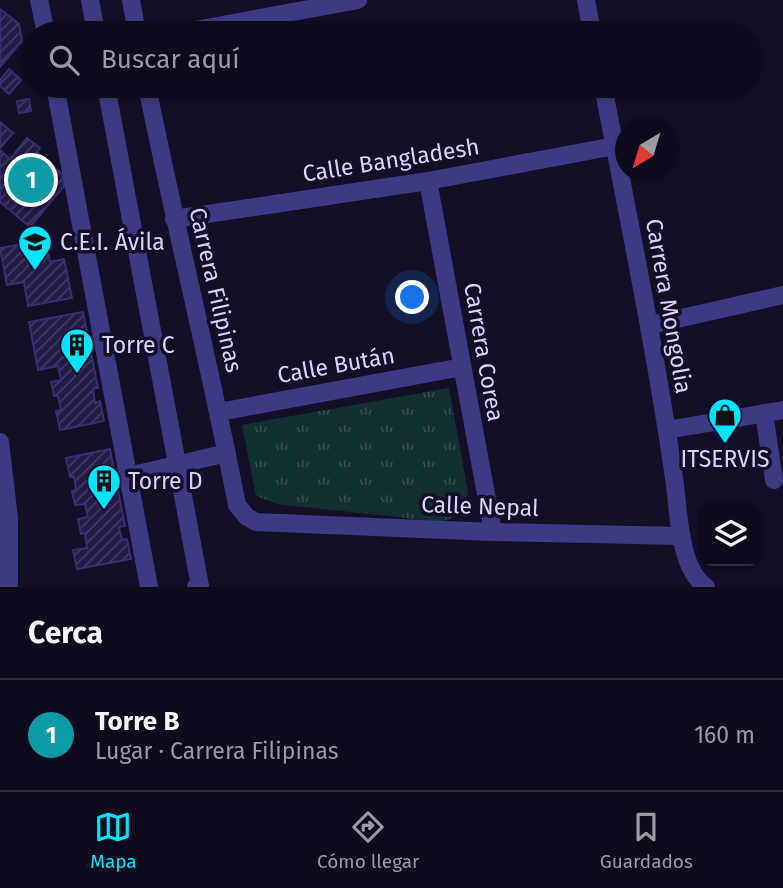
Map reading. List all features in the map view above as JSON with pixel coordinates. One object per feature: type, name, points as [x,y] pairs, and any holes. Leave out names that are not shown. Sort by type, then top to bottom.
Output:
[{"type":"street","points":[[39,0],[43,21]]},
{"type":"street","points":[[90,0],[94,21]]},
{"type":"street","points":[[131,0],[135,21]]},
{"type":"street","points":[[244,21],[358,0]]},
{"type":"street","points":[[586,0],[590,21]]},
{"type":"street","points":[[57,98],[149,587]]},
{"type":"street","points":[[108,98],[200,586],[196,587]]},
{"type":"street","name":"Carrera Filipinas","points":[[149,98],[237,505]]},
{"type":"street","name":"Carrera Mongolia","points":[[605,98],[615,146]]},
{"type":"street","name":"Calle Bangladesh","points":[[174,219],[428,181],[615,146]]},
{"type":"street","name":"Carrera Corea","points":[[428,181],[493,532]]},
{"type":"street","name":"Carrera Mongolia","points":[[622,182],[651,325],[680,536],[696,580],[706,587]]},
{"type":"street","points":[[651,325],[783,295]]},
{"type":"street","name":"Calle Bután","points":[[219,412],[462,367]]},
{"type":"street","points":[[667,430],[783,410]]},
{"type":"street","points":[[764,413],[774,480]]},
{"type":"street","points":[[0,442],[9,518],[9,587]]},
{"type":"street","points":[[129,476],[227,453]]},
{"type":"street","name":"Calle Nepal","points":[[237,505],[247,517],[256,522],[493,532],[680,536]]},
{"type":"green space","points":[[449,388],[468,492],[459,515],[443,522],[277,504],[256,496],[242,425]]},
{"type":"building","points":[[0,9],[19,24],[21,42],[0,67]]},
{"type":"building","points":[[9,69],[21,80],[9,94],[0,86],[0,80]]},
{"type":"building","points":[[29,99],[31,111],[19,113],[17,101]]},
{"type":"building","points":[[0,122],[13,133],[0,148]]},
{"type":"building","points":[[27,138],[40,148],[37,152],[62,174],[64,186],[30,227],[0,202],[0,150],[10,159]]},
{"type":"building","name":"C.E.I. Ávila","points":[[46,240],[50,262],[64,259],[72,298],[28,306],[24,282],[7,285],[0,248]]},
{"type":"building","name":"Torre C","points":[[83,312],[98,388],[93,389],[95,403],[100,401],[104,421],[60,430],[56,411],[61,410],[51,382],[61,380],[58,366],[38,370],[29,322]]},
{"type":"building","name":"Torre D","points":[[110,449],[125,526],[119,527],[122,540],[127,539],[131,559],[77,569],[73,550],[87,548],[85,533],[81,534],[78,519],[88,517],[85,504],[75,505],[72,491],[76,490],[74,477],[70,477],[66,458]]},
{"type":"place","name":"Torre B","points":[[31,180]]},
{"type":"place","name":"C.E.I. Ávila","points":[[35,272]]},
{"type":"place","name":"Torre C","points":[[77,375]]},
{"type":"place","name":"ITSERVIS","points":[[725,445]]},
{"type":"place","name":"Torre D","points":[[104,511]]}]
